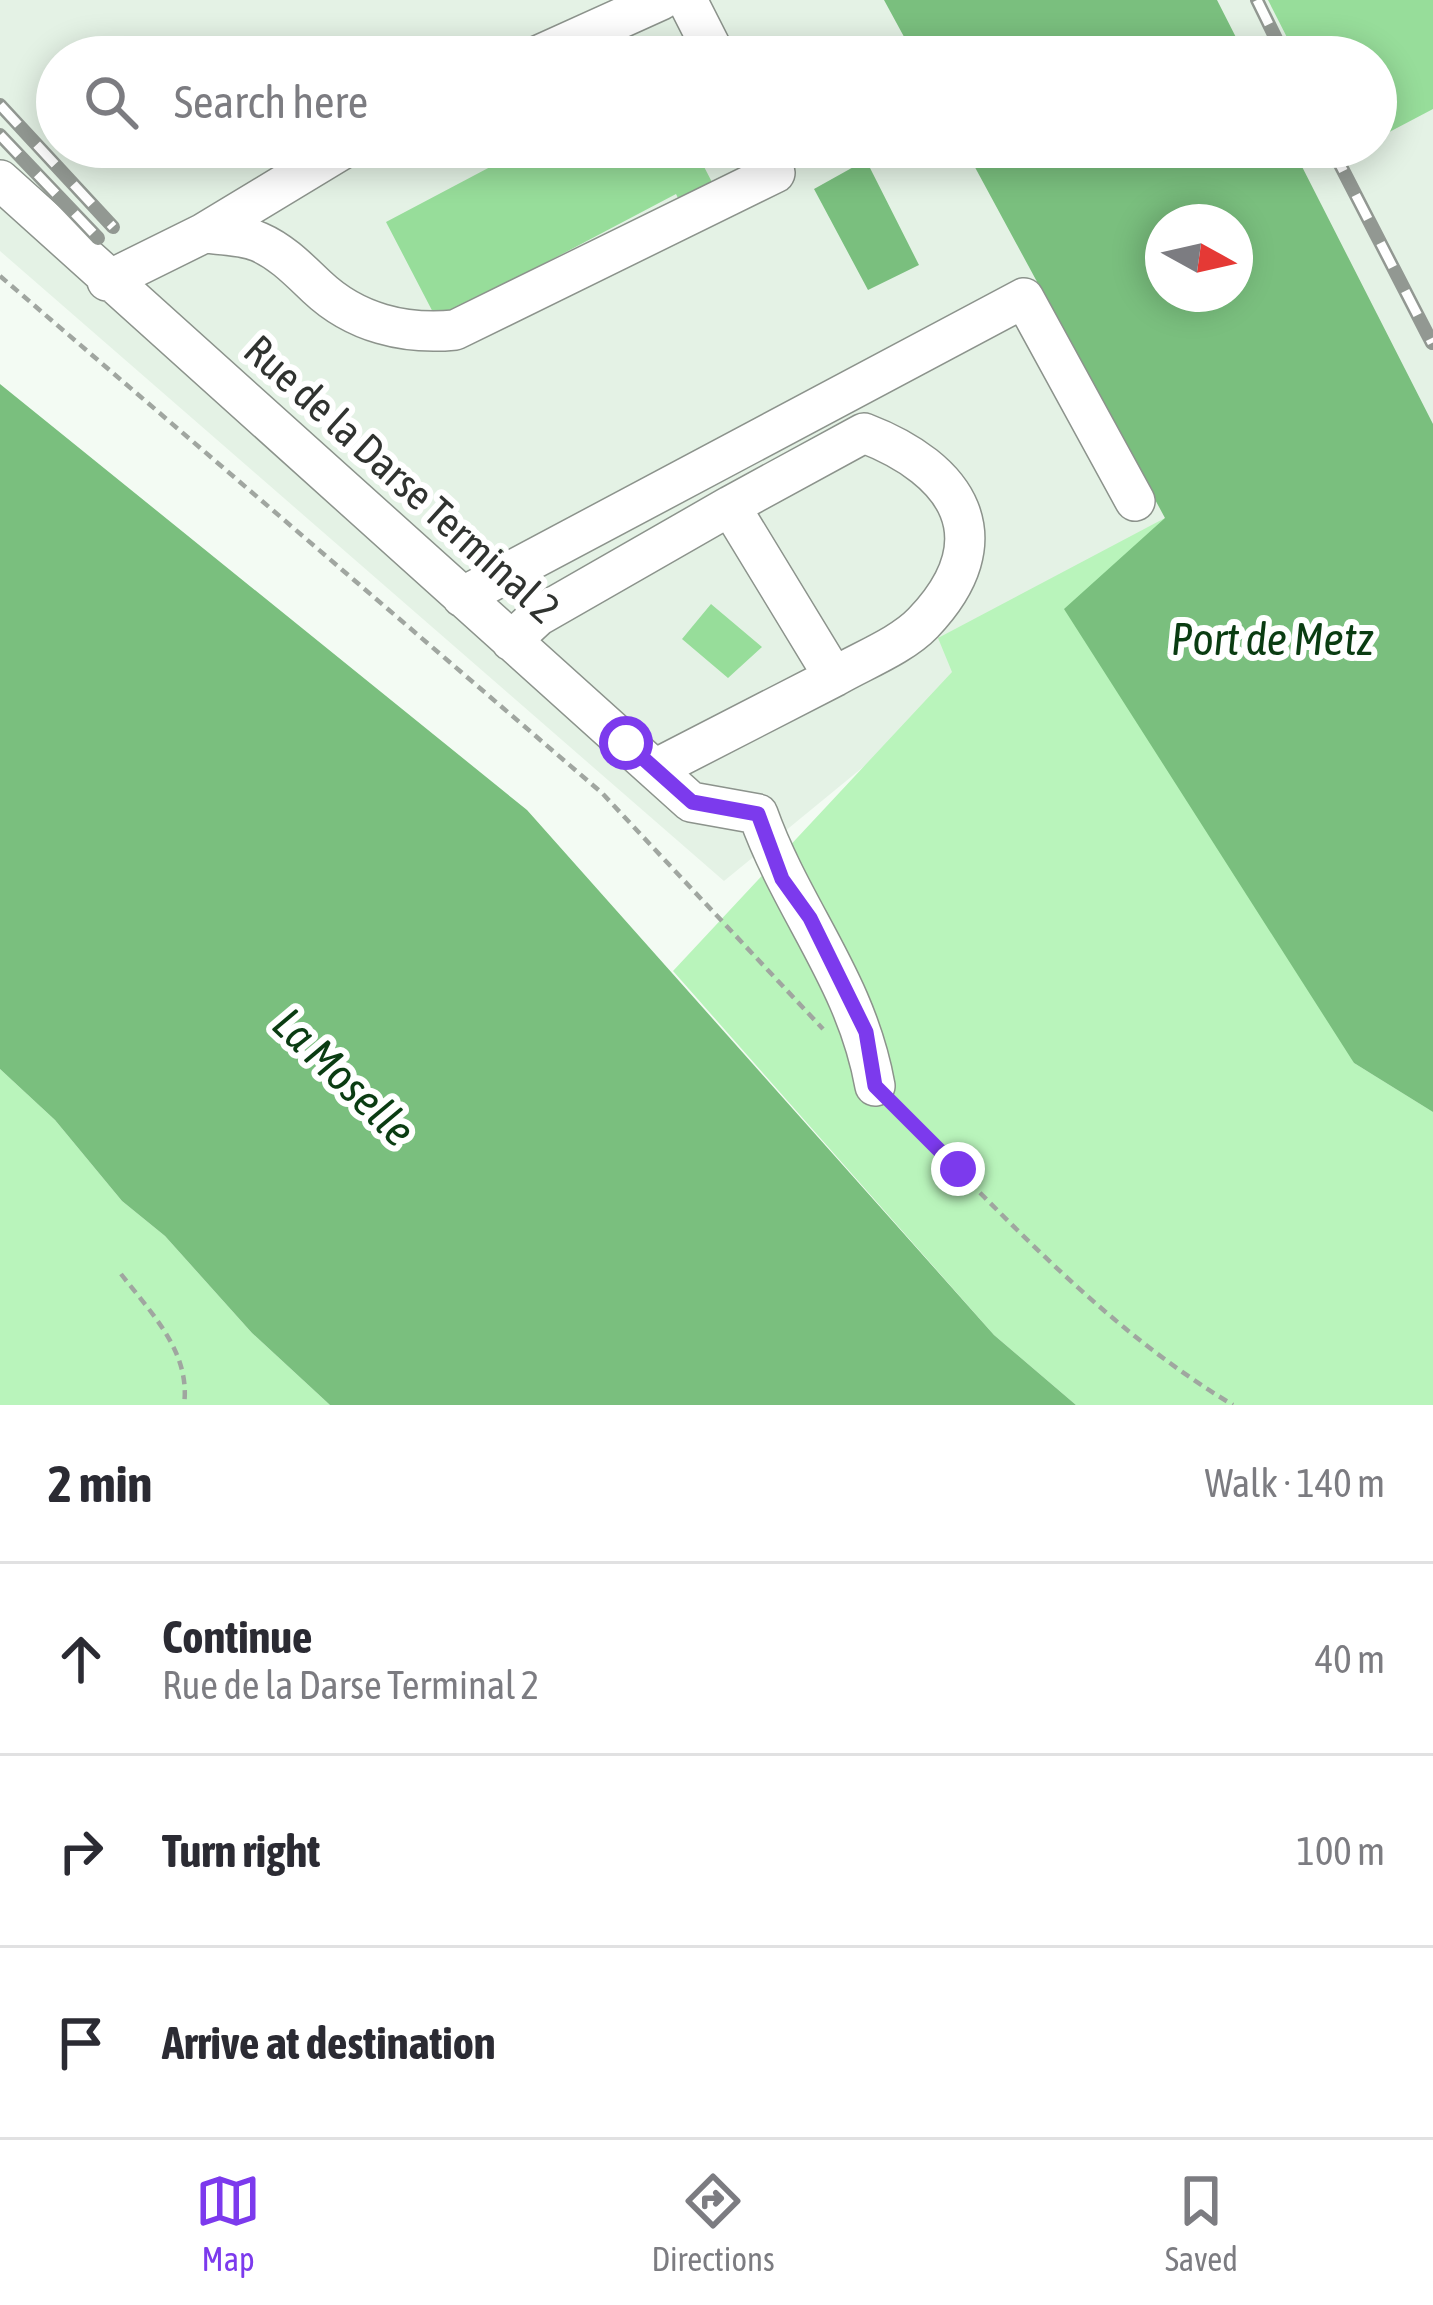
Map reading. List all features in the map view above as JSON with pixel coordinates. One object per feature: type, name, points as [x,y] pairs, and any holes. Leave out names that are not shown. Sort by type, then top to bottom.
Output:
[{"type":"street","points":[[582,36],[662,0]]},
{"type":"street","points":[[687,0],[705,36]]},
{"type":"street","points":[[107,281],[203,232],[311,168]]},
{"type":"street","points":[[203,232],[256,240],[290,260],[332,299],[379,323],[418,334],[454,330],[775,173],[772,168]]},
{"type":"street","name":"Rue de la Darse Terminal 2","points":[[0,180],[692,802],[758,814],[782,879],[810,918],[866,1032],[875,1086]]},
{"type":"street","points":[[462,597],[1024,298],[1135,501]]},
{"type":"street","points":[[511,641],[538,616],[864,433],[913,452],[959,501],[967,533],[947,590],[920,626],[834,677],[655,769]]},
{"type":"street","points":[[730,506],[834,677]]},
{"type":"path","points":[[0,276],[602,793],[828,1034]]},
{"type":"path","points":[[875,1086],[1042,1258],[1178,1372],[1234,1405]]},
{"type":"path","points":[[121,1274],[174,1343],[187,1383],[184,1405]]},
{"type":"shaded area","points":[[0,0],[1433,0],[1433,1166],[1050,614],[724,881],[0,251]]},
{"type":"shaded area","points":[[1165,518],[1354,1063],[1433,1112],[1433,1405],[1076,1405],[994,1335],[673,971],[952,672],[938,638]]},
{"type":"shaded area","points":[[0,1069],[55,1120],[122,1201],[165,1236],[252,1333],[330,1405],[0,1405]]},
{"type":"water","points":[[884,0],[1217,0],[1235,36],[904,36]]},
{"type":"water","points":[[852,168],[870,168],[919,265],[868,290],[814,189]]},
{"type":"water","name":"Port de Metz","points":[[975,168],[1303,168],[1433,424],[1433,1112],[1354,1063],[1064,609],[1165,518]]},
{"type":"water","name":"La Moselle","points":[[0,384],[527,810],[994,1335],[1076,1405],[330,1405],[252,1333],[165,1236],[122,1201],[55,1120],[0,1069]]},
{"type":"building","points":[[1268,0],[1433,0],[1433,109],[1397,128],[1397,36],[1286,36]]},
{"type":"building","points":[[488,168],[705,168],[714,186],[681,204],[676,194],[437,320],[386,222]]},
{"type":"building","points":[[711,604],[762,647],[728,678],[682,639]]},
{"type":"railway","points":[[1257,0],[1275,36]]},
{"type":"railway","points":[[0,105],[36,144]]},
{"type":"railway","points":[[0,135],[98,238]]},
{"type":"railway","points":[[58,168],[113,227]]},
{"type":"railway","points":[[1342,168],[1432,343]]},
{"type":"route","points":[[626,743],[692,802],[758,814],[782,879],[810,918],[866,1032],[875,1086],[958,1169]]}]
